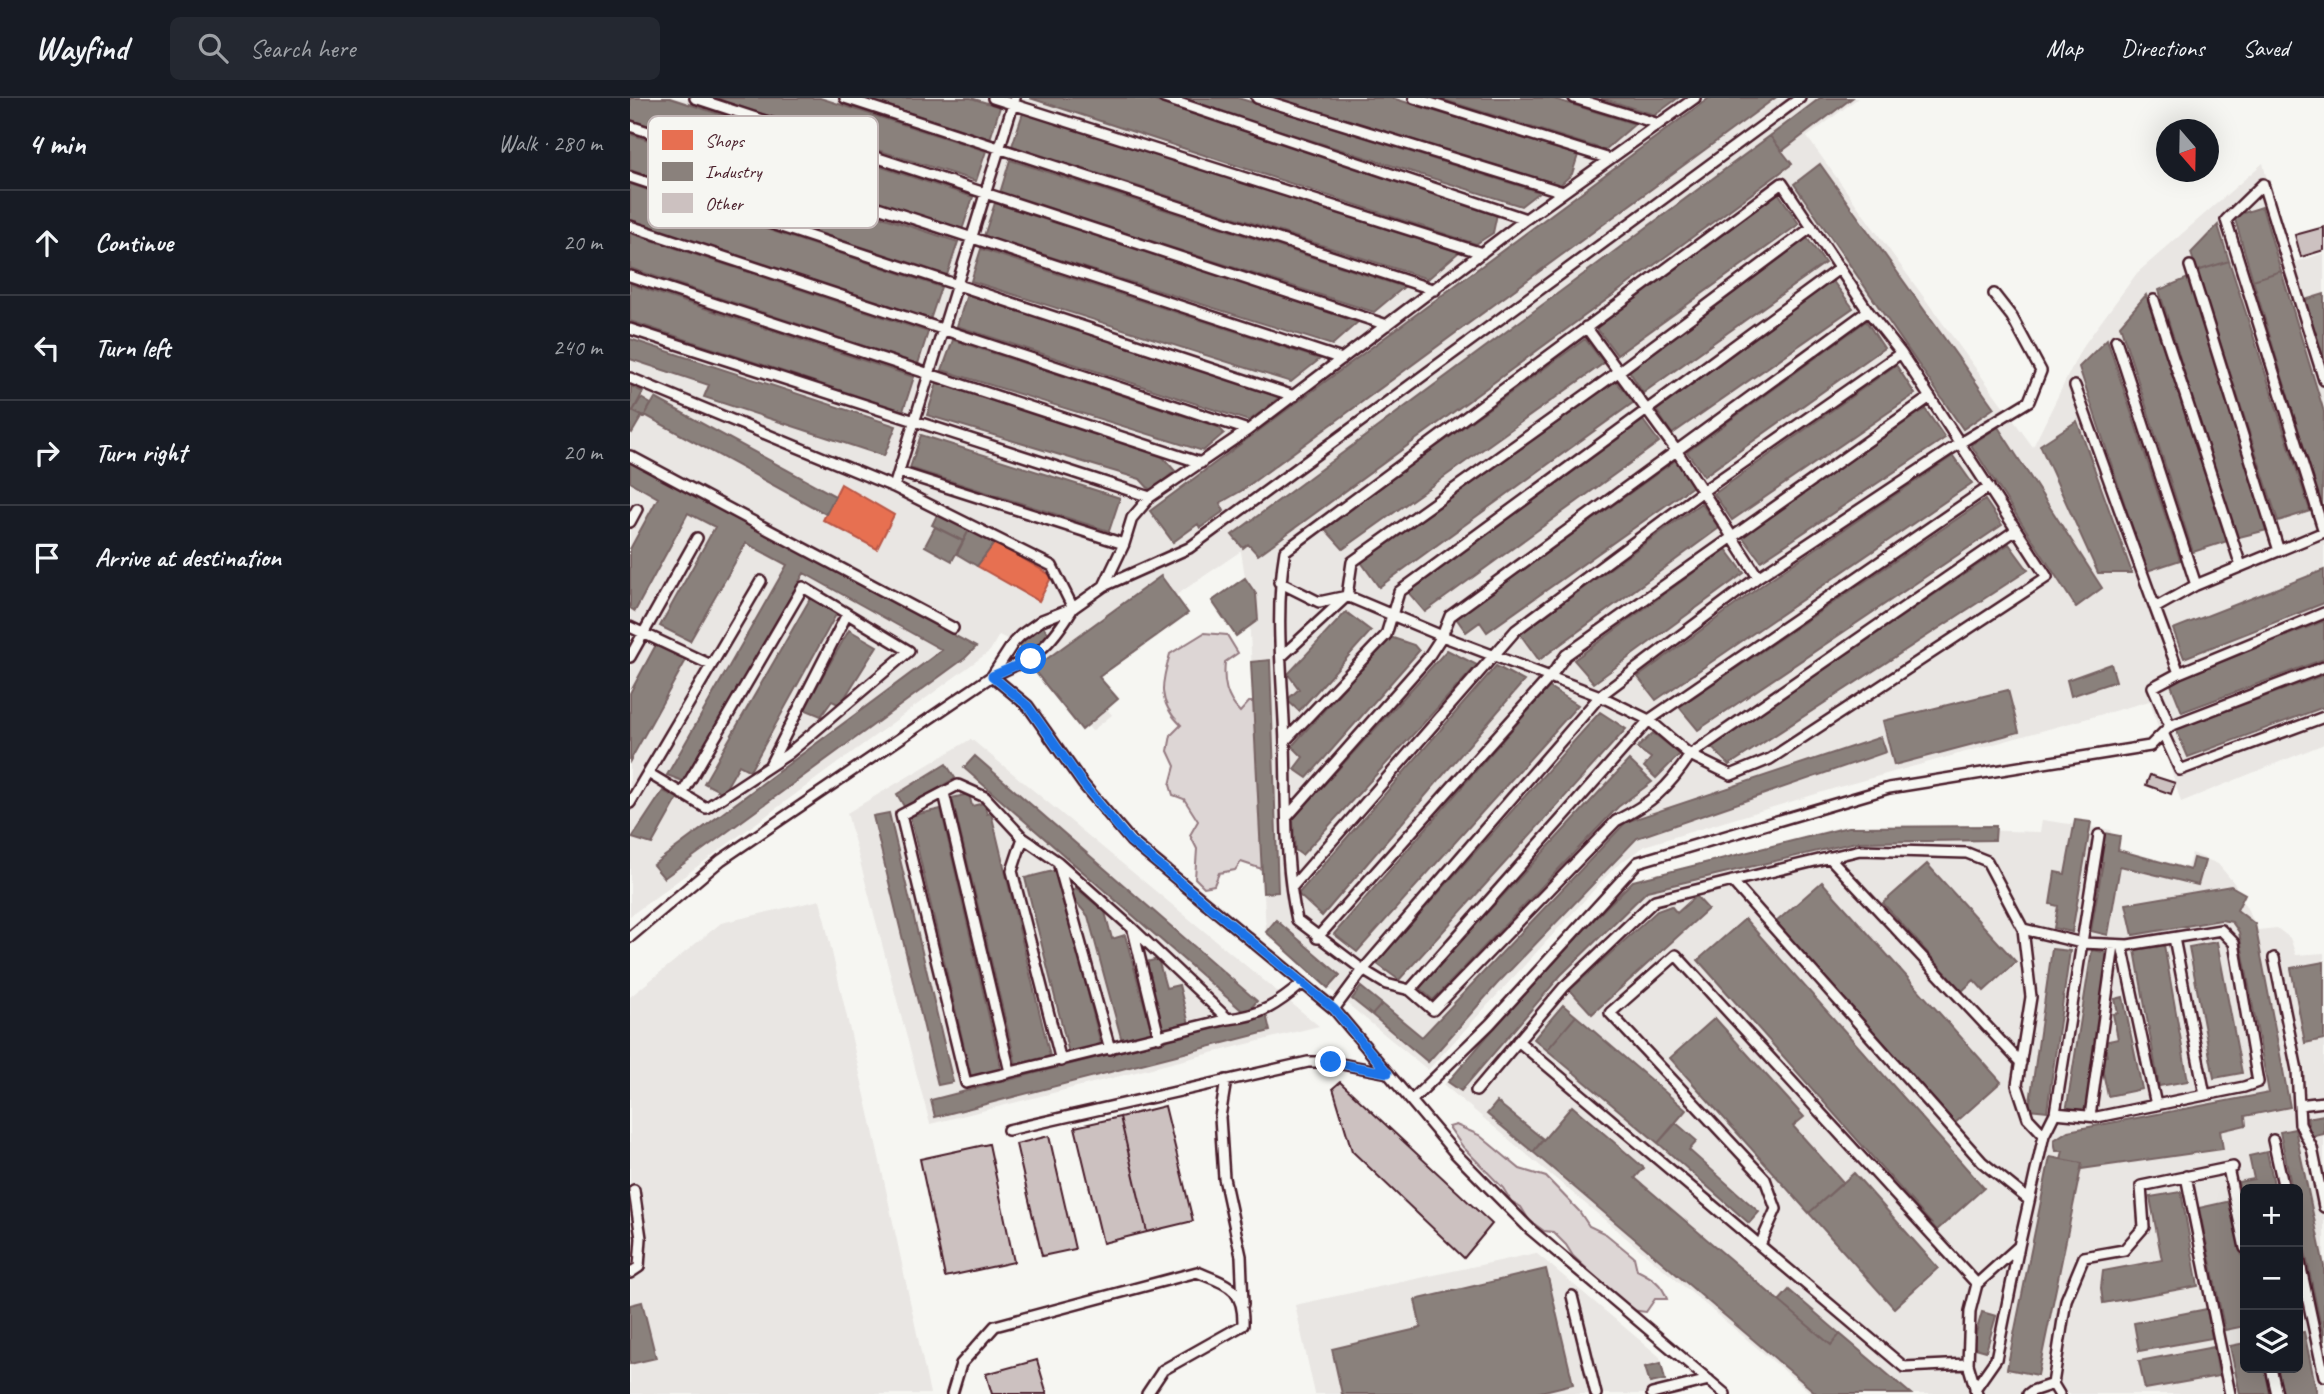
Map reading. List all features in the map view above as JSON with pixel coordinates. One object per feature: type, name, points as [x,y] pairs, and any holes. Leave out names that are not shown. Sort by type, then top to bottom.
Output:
[{"type":"lane","points":[[695,98],[751,116]]},
{"type":"lane","points":[[845,98],[1435,290]]},
{"type":"lane","points":[[993,98],[1014,101],[1482,253]]},
{"type":"lane","points":[[1164,98],[1526,219]]},
{"type":"lane","points":[[1257,98],[1563,192]]},
{"type":"lane","points":[[1414,98],[1610,159]]},
{"type":"lane","points":[[1574,98],[1658,124]]},
{"type":"lane","points":[[1104,586],[1124,544],[1132,518],[1150,497],[1248,430],[1526,219],[1695,98]]},
{"type":"lane","points":[[992,676],[1021,635],[1042,620],[1073,608],[1104,586],[1189,548],[1800,98]]},
{"type":"lane","points":[[894,487],[1014,101]]},
{"type":"lane","points":[[630,126],[648,132]]},
{"type":"lane","points":[[878,157],[1387,324]]},
{"type":"lane","points":[[630,177],[648,183]]},
{"type":"lane","points":[[1279,582],[1319,602],[1347,596],[1442,636],[1600,696],[1649,720],[1690,755],[1731,775],[1770,759],[2047,577],[1901,353],[1868,311],[1782,183],[1285,551],[1279,582],[1281,657],[1287,817],[1297,920],[1317,938],[1363,970],[1386,984],[1409,990],[1433,1010],[1616,821],[1647,805],[1675,778],[1690,755],[2016,530]]},
{"type":"lane","points":[[2155,608],[2196,585],[2324,532],[2226,220],[2263,184],[2324,380]]},
{"type":"lane","points":[[878,207],[1342,359]]},
{"type":"lane","points":[[630,226],[1248,430]]},
{"type":"lane","points":[[788,228],[1294,396]]},
{"type":"lane","points":[[1281,657],[1347,596],[1352,562],[1618,372],[1812,228]]},
{"type":"lane","points":[[2190,266],[2279,551]]},
{"type":"lane","points":[[1285,741],[1386,635],[1399,592],[1840,268]]},
{"type":"lane","points":[[630,276],[1200,463]]},
{"type":"lane","points":[[1334,1009],[1363,970],[1600,696],[1758,577],[2029,401],[2041,371],[2012,317],[1994,294]]},
{"type":"lane","points":[[2154,300],[2241,566]]},
{"type":"lane","points":[[1287,817],[1427,659],[1442,636],[1450,616],[1868,311]]},
{"type":"lane","points":[[1586,327],[1676,450],[1758,577]]},
{"type":"lane","points":[[630,328],[1150,497]]},
{"type":"lane","points":[[2116,340],[2196,585]]},
{"type":"lane","points":[[1292,887],[1516,630],[1703,491],[1901,353]]},
{"type":"lane","points":[[630,378],[894,487],[1052,566],[1073,608]]},
{"type":"lane","points":[[2075,386],[2179,673]]},
{"type":"lane","points":[[1317,938],[1550,677],[1566,655],[1930,397]]},
{"type":"lane","points":[[630,456],[953,628]]},
{"type":"lane","points":[[899,472],[1124,544]]},
{"type":"lane","points":[[1409,990],[1649,720],[1989,487]]},
{"type":"lane","points":[[630,522],[638,509]]},
{"type":"lane","points":[[630,657],[697,538]]},
{"type":"lane","points":[[630,803],[761,581]]},
{"type":"lane","points":[[648,773],[682,794],[706,808],[788,754],[909,651],[803,587],[682,794]]},
{"type":"lane","points":[[630,937],[721,860],[992,676],[1031,659],[1056,636],[1073,608]]},
{"type":"lane","points":[[2324,613],[2179,673],[2153,687],[2180,770],[2324,717]]},
{"type":"lane","points":[[769,767],[847,614]]},
{"type":"lane","points":[[630,627],[711,665]]},
{"type":"lane","points":[[1412,1100],[1490,1024],[1638,862],[1889,788],[2150,746],[2166,729],[2324,667]]},
{"type":"lane","points":[[992,676],[1028,706],[1083,784],[1130,841],[1334,1009],[1455,1153],[1531,1230],[1725,1394]]},
{"type":"lane","points":[[1228,1019],[1058,862],[1023,838],[985,797],[958,785],[901,815],[966,1083],[1228,1019],[1246,1018],[1278,1005],[1303,983]]},
{"type":"lane","points":[[944,793],[1010,1072]]},
{"type":"lane","points":[[1976,1391],[1996,1359],[2044,1135],[2055,1113],[2099,835]]},
{"type":"lane","points":[[1023,838],[1012,871],[1061,1061]]},
{"type":"lane","points":[[1476,1091],[1564,987],[1655,900],[1860,850],[1967,853],[1987,861],[2023,929],[2032,997],[2017,1085],[2028,1118],[2044,1135]]},
{"type":"lane","points":[[1829,857],[2021,1063]]},
{"type":"lane","points":[[1058,862],[1110,1049]]},
{"type":"lane","points":[[1732,881],[1982,1162],[2029,1200]]},
{"type":"lane","points":[[1132,928],[1159,1037]]},
{"type":"lane","points":[[2023,929],[2082,943],[2118,945],[2221,930],[2234,943],[2258,1082],[2097,1117],[2055,1113]]},
{"type":"lane","points":[[2174,938],[2205,1095]]},
{"type":"lane","points":[[2118,945],[2156,1105]]},
{"type":"lane","points":[[2090,1116],[2118,945]]},
{"type":"lane","points":[[1760,1245],[1776,1209],[1765,1179],[1610,1013],[1676,955],[1977,1284]]},
{"type":"lane","points":[[2274,958],[2297,1070],[2300,1124],[2312,1148],[2324,1205]]},
{"type":"lane","points":[[1518,1041],[1904,1367],[1968,1364]]},
{"type":"lane","points":[[1008,1130],[1308,1062],[1331,1062],[1388,1073]]},
{"type":"lane","points":[[1147,1394],[1163,1370],[1242,1325],[1241,1256],[1224,1178],[1220,1117],[1226,1080]]},
{"type":"lane","points":[[2299,1105],[2324,1102]]},
{"type":"lane","points":[[2273,1140],[2283,1184]]},
{"type":"lane","points":[[2312,1148],[2324,1145]]},
{"type":"lane","points":[[2059,1394],[2053,1384],[2066,1300],[2084,1256],[2124,1250],[2144,1227],[2141,1186],[2231,1167],[2245,1247]]},
{"type":"lane","points":[[2186,1176],[2230,1394]]},
{"type":"lane","points":[[630,1273],[639,1267],[641,1238],[634,1190]]},
{"type":"lane","points":[[1976,1391],[1968,1364],[1970,1311],[1977,1284],[2019,1245]]},
{"type":"lane","points":[[952,1394],[961,1364],[995,1326],[1197,1272],[1229,1285],[1243,1306]]},
{"type":"lane","points":[[2303,1277],[2324,1376]]},
{"type":"lane","points":[[1572,1296],[1596,1394]]},
{"type":"lane","points":[[2272,1373],[2277,1394]]},
{"type":"lane","points":[[1652,1394],[1709,1380]]},
{"type":"lane","points":[[2028,1394],[2053,1384]]},
{"type":"shaded area","points":[[630,98],[1858,98],[1807,137],[2033,447],[2081,349],[2137,273],[2263,163],[2287,265],[2324,253],[2324,744],[2181,802],[2150,701],[1839,787],[1644,846],[1614,868],[1428,1070],[1328,988],[1266,932],[1248,596],[1241,551],[1147,615],[1158,637],[1088,686],[1112,715],[1092,731],[1019,645],[999,635],[990,651],[630,916]]},
{"type":"shaded area","points":[[1204,633],[1227,635],[1238,653],[1225,662],[1224,669],[1226,689],[1235,707],[1240,712],[1249,702],[1263,702],[1265,870],[1241,862],[1235,870],[1219,873],[1214,885],[1204,887],[1195,878],[1197,849],[1190,835],[1198,821],[1184,799],[1173,795],[1170,785],[1175,766],[1168,751],[1171,735],[1181,725],[1168,708],[1163,684],[1170,654]]},
{"type":"shaded area","points":[[971,739],[1319,1026],[930,1124],[847,813]]},
{"type":"shaded area","points":[[2042,820],[2111,830],[2109,847],[2187,867],[2192,853],[2218,864],[2234,883],[2258,930],[2277,928],[2290,938],[2296,955],[2324,953],[2324,1394],[1812,1394],[1444,1085],[1622,884],[1844,826],[2040,832]]},
{"type":"shaded area","points":[[820,900],[930,1394],[630,1394],[630,997],[721,923]]},
{"type":"shaded area","points":[[1456,1125],[1479,1135],[1520,1169],[1546,1177],[1579,1211],[1589,1226],[1606,1234],[1634,1257],[1637,1270],[1655,1281],[1667,1299],[1655,1299],[1646,1312],[1631,1310],[1573,1256],[1553,1232],[1544,1231],[1529,1220],[1521,1207],[1511,1201],[1503,1188],[1463,1147],[1449,1127]]},
{"type":"shaded area","points":[[1536,1253],[1660,1357],[1669,1394],[1315,1394],[1295,1305]]},
{"type":"building: Shops","points":[[841,484],[894,515],[877,549],[823,520]]},
{"type":"building: Shops","points":[[995,542],[1052,576],[1039,601],[977,566]]},
{"type":"building: Industry","points":[[630,98],[670,98],[725,116],[648,116],[648,127],[630,121]]},
{"type":"building: Industry","points":[[712,98],[820,98],[876,116],[769,116]]},
{"type":"building: Industry","points":[[864,98],[971,98],[1000,107],[990,139]]},
{"type":"building: Industry","points":[[1030,98],[1145,98],[1497,214],[1493,233],[1476,244]]},
{"type":"building: Industry","points":[[1176,98],[1238,98],[1539,192],[1521,206]]},
{"type":"building: Industry","points":[[1275,98],[1392,98],[1578,155],[1572,174],[1560,185]]},
{"type":"building: Industry","points":[[1438,98],[1551,98],[1635,124],[1605,150]]},
{"type":"building: Industry","points":[[1601,98],[1678,98],[1655,115]]},
{"type":"building: Industry","points":[[1709,98],[1775,98],[1241,491],[1220,503],[1224,511],[1200,528],[1198,524],[1173,542],[1150,511]]},
{"type":"building: Industry","points":[[1820,98],[1852,98],[1782,151],[1770,136]]},
{"type":"building: Industry","points":[[1023,113],[1459,252],[1428,279],[1012,146]]},
{"type":"building: Industry","points":[[878,117],[986,151],[976,181],[878,150]]},
{"type":"building: Industry","points":[[630,134],[648,140],[648,176],[630,170]]},
{"type":"building: Industry","points":[[1770,136],[1792,164],[1258,555],[1248,544],[1243,548],[1232,535]]},
{"type":"building: Industry","points":[[1010,160],[1404,287],[1374,312],[1000,193]]},
{"type":"building: Industry","points":[[1820,164],[1994,408],[1963,429],[1794,184]]},
{"type":"building: Industry","points":[[878,166],[973,197],[962,230],[878,202]]},
{"type":"building: Industry","points":[[630,184],[648,190],[648,227],[630,221]]},
{"type":"building: Industry","points":[[1777,191],[1799,224],[1617,355],[1596,327]]},
{"type":"building: Industry","points":[[995,203],[1358,322],[1332,345],[984,236]]},
{"type":"building: Industry","points":[[2262,207],[2281,271],[2253,280],[2234,216]]},
{"type":"building: Industry","points":[[878,216],[958,242],[947,275],[805,228],[878,228]]},
{"type":"building: Industry","points":[[2218,225],[2229,261],[2197,271],[2191,253]]},
{"type":"building: Industry","points":[[651,228],[763,228],[941,287],[930,320]]},
{"type":"building: Industry","points":[[630,233],[928,332],[918,364],[630,268]]},
{"type":"building: Industry","points":[[1807,238],[1825,263],[1643,393],[1628,369]]},
{"type":"building: Industry","points":[[981,249],[1320,359],[1291,382],[971,281]]},
{"type":"building: Industry","points":[[2229,261],[2310,511],[2278,521],[2197,271]]},
{"type":"building: Industry","points":[[2281,271],[2324,412],[2322,509],[2253,280]]},
{"type":"building: Industry","points":[[2188,278],[2267,530],[2235,538],[2159,290]]},
{"type":"building: Industry","points":[[1832,280],[1853,308],[1672,434],[1655,408]]},
{"type":"building: Industry","points":[[630,284],[914,377],[903,411],[630,321]]},
{"type":"building: Industry","points":[[967,294],[1281,396],[1249,421],[957,326]]},
{"type":"building: Industry","points":[[2324,294],[2324,360],[2305,300]]},
{"type":"building: Industry","points":[[2146,295],[2227,541],[2193,552],[2120,325]]},
{"type":"building: Industry","points":[[1866,321],[1884,348],[1704,476],[1687,452]]},
{"type":"building: Industry","points":[[630,339],[896,426],[884,456],[704,397],[709,385],[630,359]]},
{"type":"building: Industry","points":[[1585,339],[1604,363],[1343,549],[1324,528]]},
{"type":"building: Industry","points":[[2107,339],[2180,560],[2147,571],[2079,367]]},
{"type":"building: Industry","points":[[953,340],[1218,427],[1224,433],[1203,451],[942,370]]},
{"type":"building: Industry","points":[[1896,365],[1915,394],[1732,520],[1714,494]]},
{"type":"building: Industry","points":[[1614,379],[1634,402],[1379,587],[1361,562]]},
{"type":"building: Industry","points":[[937,383],[1161,455],[1175,471],[1151,491],[1140,479],[927,415]]},
{"type":"building: Industry","points":[[631,386],[643,392],[633,411],[630,409]]},
{"type":"building: Industry","points":[[641,398],[651,404],[644,417],[633,411]]},
{"type":"building: Industry","points":[[655,398],[835,496],[826,514],[645,415]]},
{"type":"building: Industry","points":[[1925,409],[1945,438],[1761,561],[1741,535]]},
{"type":"building: Industry","points":[[630,410],[642,416],[632,433],[630,431]]},
{"type":"building: Industry","points":[[1642,419],[1659,442],[1425,612],[1407,591]]},
{"type":"building: Industry","points":[[2077,421],[2132,573],[2098,573],[2040,445]]},
{"type":"building: Industry","points":[[1998,427],[2102,588],[2076,607],[1971,445]]},
{"type":"building: Industry","points":[[921,435],[1120,498],[1109,531],[910,468]]},
{"type":"building: Industry","points":[[1953,456],[1972,483],[1656,700],[1638,677],[1766,582]]},
{"type":"building: Industry","points":[[630,460],[976,647],[965,658],[664,878],[653,865],[942,650],[804,573],[685,782],[667,775],[787,565],[746,543],[690,641],[660,626],[715,527],[688,513],[635,611],[630,608],[630,549],[658,498],[630,482]]},
{"type":"building: Industry","points":[[1676,460],[1693,486],[1487,632],[1480,622],[1466,632],[1456,618]]},
{"type":"building: Industry","points":[[1985,500],[2002,525],[1698,730],[1679,707]]},
{"type":"building: Industry","points":[[1701,503],[1719,528],[1539,660],[1520,634]]},
{"type":"building: Industry","points":[[938,513],[970,528],[963,541],[932,525]]},
{"type":"building: Industry","points":[[935,527],[963,541],[952,561],[925,546]]},
{"type":"building: Industry","points":[[970,528],[995,542],[977,566],[957,554]]},
{"type":"building: Industry","points":[[2009,544],[2028,570],[1729,765],[1710,746]]},
{"type":"building: Industry","points":[[1726,549],[1744,573],[1594,683],[1574,660]]},
{"type":"building: Industry","points":[[2324,570],[2324,603],[2184,658],[2173,629]]},
{"type":"building: Industry","points":[[1161,576],[1188,613],[1099,677],[1118,699],[1082,730],[1033,669]]},
{"type":"building: Industry","points":[[1245,578],[1256,594],[1258,620],[1236,636],[1212,601]]},
{"type":"building: Industry","points":[[810,599],[837,613],[750,771],[739,765],[723,793],[704,783]]},
{"type":"building: Industry","points":[[1346,612],[1371,631],[1299,711],[1287,700],[1299,689],[1288,674]]},
{"type":"building: Industry","points":[[2324,621],[2324,659],[2182,712],[2170,682]]},
{"type":"building: Industry","points":[[1042,625],[1050,635],[1027,655],[1019,645]]},
{"type":"building: Industry","points":[[849,630],[877,646],[840,705],[832,701],[821,716],[804,709]]},
{"type":"building: Industry","points":[[1390,637],[1414,645],[1419,651],[1307,778],[1294,769],[1303,757],[1292,746]]},
{"type":"building: Industry","points":[[657,643],[686,660],[630,761],[630,693]]},
{"type":"building: Industry","points":[[1447,650],[1477,665],[1302,855],[1295,850],[1293,819]]},
{"type":"building: Industry","points":[[1270,660],[1278,892],[1263,893],[1251,662]]},
{"type":"building: Industry","points":[[2111,664],[2116,681],[2071,696],[2067,680]]},
{"type":"building: Industry","points":[[1496,666],[1524,681],[1322,916],[1298,894]]},
{"type":"building: Industry","points":[[2324,675],[2324,707],[2188,757],[2176,729]]},
{"type":"building: Industry","points":[[1549,687],[1578,705],[1357,952],[1334,934]]},
{"type":"building: Industry","points":[[2008,690],[2019,732],[1894,765],[1883,721]]},
{"type":"building: Industry","points":[[1600,712],[1626,729],[1399,980],[1376,963]]},
{"type":"building: Industry","points":[[1653,733],[1680,754],[1656,778],[1644,767],[1651,758],[1637,748]]},
{"type":"building: Industry","points":[[1881,737],[1886,752],[1637,838],[1497,984],[1428,1062],[1372,1015],[1382,1004],[1422,1037],[1626,822]]},
{"type":"building: Industry","points":[[975,756],[1257,1001],[1246,1014],[964,768]]},
{"type":"building: Industry","points":[[1629,760],[1652,782],[1618,807],[1433,1000],[1418,987]]},
{"type":"building: Industry","points":[[946,764],[955,778],[905,808],[897,794]]},
{"type":"building: Industry","points":[[663,791],[678,798],[652,844],[632,838]]},
{"type":"building: Industry","points":[[969,794],[972,806],[984,803],[987,814],[991,813],[1050,1056],[1016,1064],[952,798]]},
{"type":"building: Industry","points":[[941,809],[1001,1069],[971,1076],[910,816]]},
{"type":"building: Industry","points":[[889,813],[953,1082],[938,1085],[873,816]]},
{"type":"building: Industry","points":[[2075,820],[2091,822],[2072,932],[2054,928],[2058,906],[2050,904],[2055,872],[2065,874]]},
{"type":"building: Industry","points":[[1996,826],[1995,840],[1856,842],[1647,891],[1561,975],[1461,1091],[1448,1082],[1552,961],[1633,881],[1848,827]]},
{"type":"building: Industry","points":[[2104,833],[2120,836],[2118,850],[2190,870],[2193,858],[2205,861],[2198,885],[2120,866],[2108,935],[2091,931],[2103,862],[2099,862]]},
{"type":"building: Industry","points":[[1927,864],[2016,962],[1984,991],[1974,980],[1962,991],[1883,903]]},
{"type":"building: Industry","points":[[1057,870],[1101,1045],[1069,1053],[1025,878]]},
{"type":"building: Industry","points":[[1822,882],[2001,1082],[1955,1123],[1776,922]]},
{"type":"building: Industry","points":[[2231,886],[2245,894],[2237,910],[2255,924],[2290,1107],[2245,1116],[2246,1125],[2220,1131],[2223,1149],[2081,1169],[2082,1163],[2061,1159],[2063,1151],[2056,1151],[2054,1140],[2068,1131],[2269,1093],[2239,932],[2232,922],[2221,920],[2133,935],[2126,904]]},
{"type":"building: Industry","points":[[1076,888],[1105,912],[1112,939],[1125,935],[1152,1033],[1122,1041],[1088,916],[1070,895]]},
{"type":"building: Industry","points":[[1696,896],[1708,909],[1592,1014],[1570,990],[1657,911],[1671,906],[1677,913]]},
{"type":"building: Industry","points":[[1745,919],[1984,1188],[1937,1230],[1698,960]]},
{"type":"building: Industry","points":[[1276,920],[1340,975],[1328,988],[1266,932]]},
{"type":"building: Industry","points":[[2217,942],[2242,1073],[2214,1078],[2189,947]]},
{"type":"building: Industry","points":[[2164,945],[2188,1081],[2159,1086],[2135,950]]},
{"type":"building: Industry","points":[[2052,949],[2070,951],[2047,1111],[2029,1109]]},
{"type":"building: Industry","points":[[2092,950],[2109,953],[2084,1115],[2066,1112]]},
{"type":"building: Industry","points":[[1158,959],[1166,988],[1179,985],[1189,1024],[1161,1031],[1143,963]]},
{"type":"building: Industry","points":[[2324,962],[2324,1039],[2305,1043],[2291,968]]},
{"type":"building: Industry","points":[[1361,987],[1382,1004],[1372,1015],[1352,999]]},
{"type":"building: Industry","points":[[2123,997],[2142,1089],[2108,1096],[2100,1057],[2107,1056],[2104,1042],[2118,1039],[2113,1014],[2118,1013],[2115,999]]},
{"type":"building: Industry","points":[[1563,1005],[1576,1016],[1547,1050],[1534,1039]]},
{"type":"building: Industry","points":[[1266,1014],[1270,1031],[935,1117],[931,1100]]},
{"type":"building: Industry","points":[[1576,1016],[1686,1110],[1658,1143],[1547,1050]]},
{"type":"building: Industry","points":[[1715,1018],[1804,1117],[1793,1126],[1843,1182],[1809,1213],[1670,1058]]},
{"type":"building: Industry","points":[[1497,1102],[1543,1139],[1533,1152],[1487,1114]]},
{"type":"building: Industry","points":[[1572,1106],[1644,1168],[1635,1178],[1779,1301],[1831,1345],[1840,1334],[1911,1394],[1817,1394],[1533,1152]]},
{"type":"building: Industry","points":[[2324,1115],[2324,1134],[2311,1137],[2307,1118]]},
{"type":"building: Industry","points":[[1676,1123],[1697,1141],[1689,1150],[1759,1212],[1749,1223],[1658,1143]]},
{"type":"building: Industry","points":[[2295,1129],[2324,1266],[2324,1341],[2303,1242],[2303,1184],[2291,1184],[2280,1132]]},
{"type":"building: Industry","points":[[2267,1152],[2274,1184],[2240,1184],[2240,1192],[2238,1182],[2254,1179],[2249,1156]]},
{"type":"building: Industry","points":[[2050,1157],[2082,1163],[2038,1375],[2007,1369]]},
{"type":"building: Industry","points":[[1854,1173],[1938,1268],[1894,1308],[1809,1213]]},
{"type":"building: Industry","points":[[2181,1192],[2198,1286],[2103,1303],[2103,1271],[2162,1260],[2150,1197]]},
{"type":"building: Industry","points":[[2231,1201],[2240,1246],[2240,1327],[2225,1330],[2199,1208]]},
{"type":"building: Industry","points":[[1546,1269],[1573,1384],[1532,1394],[1342,1394],[1332,1349],[1421,1328],[1415,1300]]},
{"type":"building: Industry","points":[[1789,1290],[1840,1334],[1831,1345],[1779,1301]]},
{"type":"building: Industry","points":[[642,1302],[656,1358],[630,1364],[630,1305]]},
{"type":"building: Industry","points":[[2207,1309],[2212,1338],[2139,1351],[2134,1323]]},
{"type":"building: Industry","points":[[1982,1312],[1996,1316],[1986,1351],[1972,1347]]},
{"type":"building: Industry","points":[[2303,1332],[2317,1394],[2283,1394],[2278,1373],[2303,1373]]},
{"type":"building: Industry","points":[[2240,1344],[2240,1373],[2266,1373],[2270,1394],[2240,1394],[2230,1346]]},
{"type":"building: Industry","points":[[2214,1347],[2219,1376],[2145,1389],[2139,1361]]},
{"type":"building: Industry","points":[[1661,1363],[1665,1380],[1650,1383],[1645,1367]]},
{"type":"building: Other","points":[[2324,227],[2324,250],[2301,257],[2295,235]]},
{"type":"building: Other","points":[[2150,775],[2175,783],[2171,794],[2146,785]]},
{"type":"building: Other","points":[[1340,1082],[1492,1224],[1464,1258],[1352,1151],[1333,1088]]},
{"type":"building: Other","points":[[1165,1106],[1193,1221],[1147,1232],[1120,1117]]},
{"type":"building: Other","points":[[1120,1117],[1147,1232],[1103,1243],[1075,1127]]},
{"type":"building: Other","points":[[1049,1136],[1075,1249],[1042,1256],[1016,1144]]},
{"type":"building: Other","points":[[989,1144],[1014,1262],[945,1277],[920,1159]]},
{"type":"building: Other","points":[[1037,1360],[1047,1394],[992,1394],[986,1374]]},
{"type":"route","points":[[1031,659],[992,676],[1028,706],[1083,784],[1130,841],[1334,1009],[1388,1073],[1331,1062]]}]
